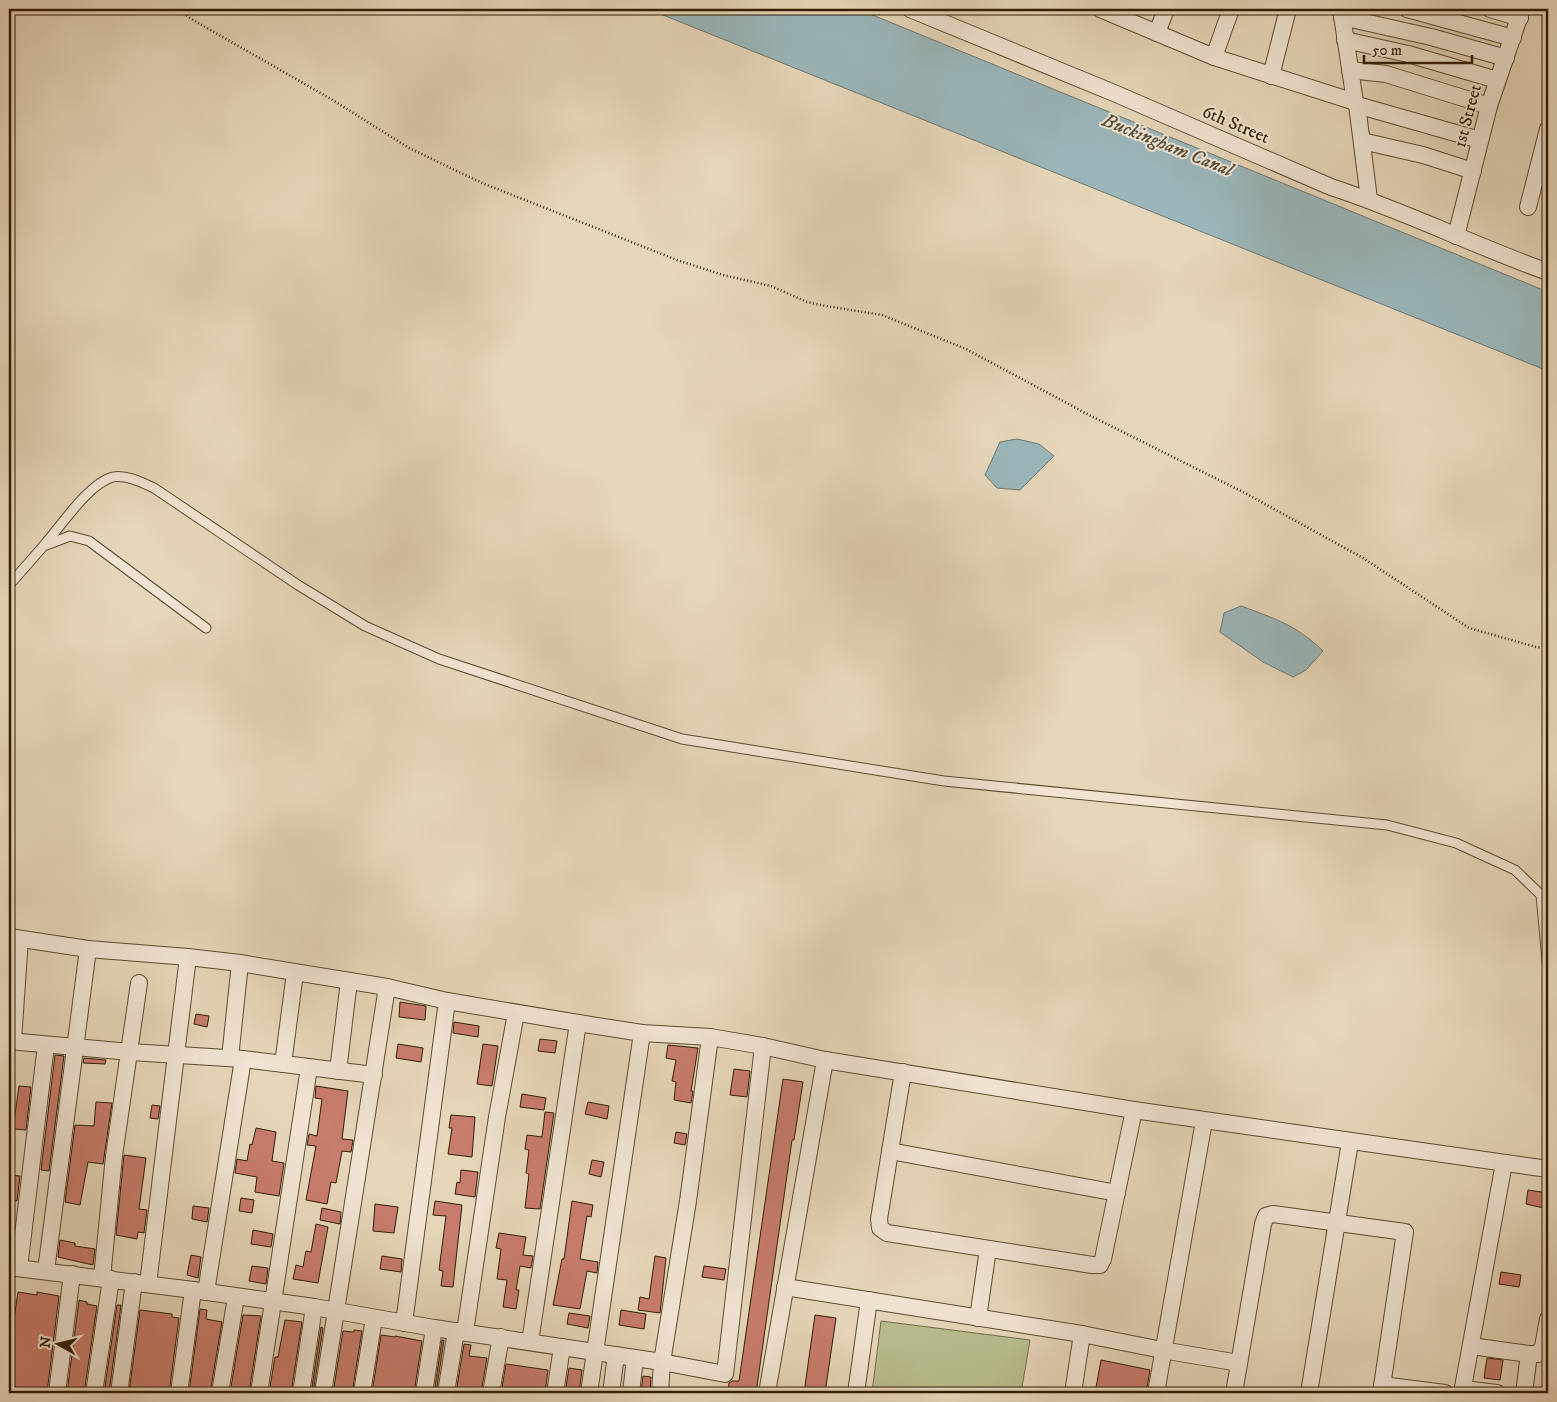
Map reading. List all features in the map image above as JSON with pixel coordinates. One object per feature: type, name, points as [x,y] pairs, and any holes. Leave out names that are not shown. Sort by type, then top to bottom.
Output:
[{"type":"street","name":"6th Street","points":[[910,9],[1114,93],[1332,187],[1368,199],[1548,272]]},
{"type":"street","points":[[1102,9],[1214,57],[1356,104],[1480,140]]},
{"type":"street","points":[[1157,33],[1166,9]]},
{"type":"street","points":[[1214,57],[1230,9]]},
{"type":"street","points":[[1271,76],[1288,9]]},
{"type":"street","points":[[1407,9],[1513,38]]},
{"type":"street","points":[[1490,9],[1521,13]]},
{"type":"street","points":[[1368,199],[1362,141],[1341,13],[1506,58]]},
{"type":"street","name":"1st Street","points":[[1456,236],[1489,106],[1521,13]]},
{"type":"street","points":[[1346,40],[1408,54],[1497,80]]},
{"type":"street","points":[[1350,70],[1386,74],[1489,106]]},
{"type":"street","points":[[1528,207],[1548,129]]},
{"type":"street","points":[[1362,141],[1473,171]]},
{"type":"street","points":[[374,1074],[309,1068],[237,1058],[76,1048],[11,1041],[14,938],[88,949],[240,963],[387,987],[447,1000],[578,1023],[642,1033],[710,1037],[763,1046],[825,1060],[1134,1110],[1548,1169]]},
{"type":"street","points":[[46,1271],[88,949]]},
{"type":"street","points":[[119,1393],[141,1283],[188,957]]},
{"type":"street","points":[[179,1393],[200,1291],[237,1058],[240,963]]},
{"type":"street","points":[[283,1064],[295,973]]},
{"type":"street","points":[[338,1071],[349,981]]},
{"type":"street","points":[[94,1393],[106,1278],[114,1156],[139,983]]},
{"type":"street","points":[[323,1393],[387,987]]},
{"type":"street","points":[[404,1323],[447,1000]]},
{"type":"street","points":[[446,1393],[460,1331],[516,1012]]},
{"type":"street","points":[[530,1342],[578,1023]]},
{"type":"street","points":[[589,1393],[642,1033]]},
{"type":"street","points":[[660,1393],[662,1362],[688,1201],[710,1037]]},
{"type":"street","points":[[46,1045],[12,1271],[46,1271],[106,1278],[314,1307],[434,1328],[662,1362],[725,1374],[763,1046]]},
{"type":"street","points":[[768,1393],[825,1060]]},
{"type":"street","points":[[259,1393],[309,1068]]},
{"type":"street","points":[[902,1072],[879,1219],[880,1228],[887,1233],[1100,1265],[1134,1110]]},
{"type":"street","points":[[1156,1393],[1162,1350],[1204,1121]]},
{"type":"street","points":[[1309,1393],[1350,1142]]},
{"type":"street","points":[[890,1151],[1117,1193]]},
{"type":"street","points":[[1497,1393],[1463,1391],[1504,1163]]},
{"type":"street","points":[[1234,1393],[1263,1224],[1266,1216],[1273,1214],[1405,1232],[1381,1389],[1445,1393]]},
{"type":"street","points":[[978,1318],[988,1249]]},
{"type":"street","points":[[57,1393],[72,1274]]},
{"type":"street","points":[[785,1287],[1082,1334],[1239,1363]]},
{"type":"street","points":[[220,1393],[236,1297]]},
{"type":"street","points":[[856,1393],[869,1300]]},
{"type":"street","points":[[301,1393],[314,1307]]},
{"type":"street","points":[[362,1393],[374,1318]]},
{"type":"street","points":[[1471,1346],[1538,1354],[1543,1347],[1548,1319]]},
{"type":"street","points":[[424,1393],[434,1328]]},
{"type":"street","points":[[1073,1393],[1082,1334]]},
{"type":"street","points":[[491,1393],[501,1337]]},
{"type":"street","points":[[555,1393],[562,1347]]},
{"type":"street","points":[[1524,1393],[1529,1354]]},
{"type":"street","points":[[611,1393],[616,1355]]},
{"type":"street","points":[[631,1393],[635,1358]]},
{"type":"lane","points":[[9,585],[44,546],[71,511],[99,484],[115,476],[139,481],[154,488],[298,585],[365,626],[439,658],[682,739],[944,781],[1387,825],[1456,843],[1515,870],[1541,895],[1548,971]]},
{"type":"lane","points":[[44,546],[70,536],[89,541],[206,628]]},
{"type":"path","points":[[178,9],[193,20],[331,99],[409,148],[482,183],[677,260],[771,286],[807,302],[882,315],[966,348],[1089,416],[1245,493],[1363,558],[1469,628],[1548,648]]},
{"type":"green space","points":[[881,1321],[1030,1340],[1021,1393],[872,1393]]},
{"type":"water","name":"Buckingham Canal","points":[[648,9],[858,9],[1548,292],[1548,371]]},
{"type":"water","points":[[1017,439],[1039,444],[1054,456],[1020,490],[997,488],[985,475],[1000,442]]},
{"type":"water","points":[[1241,606],[1275,619],[1294,629],[1323,651],[1306,670],[1293,677],[1263,662],[1220,632],[1224,613]]},
{"type":"building","points":[[400,1002],[426,1006],[425,1020],[399,1017]]},
{"type":"building","points":[[196,1014],[209,1016],[207,1027],[194,1024]]},
{"type":"building","points":[[454,1022],[479,1026],[478,1037],[453,1033]]},
{"type":"building","points":[[540,1039],[557,1041],[555,1053],[538,1051]]},
{"type":"building","points":[[398,1044],[423,1048],[421,1062],[396,1058]]},
{"type":"building","points":[[483,1044],[498,1046],[492,1086],[477,1084]]},
{"type":"building","points":[[668,1045],[698,1048],[691,1091],[693,1091],[691,1103],[674,1100],[676,1082],[672,1081],[676,1060],[666,1058]]},
{"type":"building","points":[[55,1055],[64,1056],[49,1171],[41,1170]]},
{"type":"building","points":[[84,1058],[106,1060],[105,1064],[83,1063]]},
{"type":"building","points":[[734,1069],[750,1071],[747,1097],[730,1095]]},
{"type":"building","points":[[783,1079],[803,1082],[794,1140],[792,1140],[756,1393],[728,1393],[729,1383],[739,1381]]},
{"type":"building","points":[[19,1086],[31,1087],[26,1130],[13,1129]]},
{"type":"building","points":[[316,1086],[348,1091],[342,1139],[353,1140],[351,1152],[342,1151],[336,1183],[331,1182],[327,1204],[306,1200],[316,1146],[307,1145],[309,1134],[317,1136],[322,1099],[315,1098]]},
{"type":"building","points":[[522,1094],[546,1098],[544,1110],[520,1107]]},
{"type":"building","points":[[96,1102],[112,1103],[103,1164],[88,1162],[80,1205],[65,1202],[75,1125],[94,1126]]},
{"type":"building","points":[[588,1102],[609,1106],[607,1119],[585,1114]]},
{"type":"building","points":[[152,1105],[160,1106],[158,1119],[150,1118]]},
{"type":"building","points":[[545,1112],[554,1113],[540,1209],[525,1208],[529,1174],[526,1173],[529,1150],[525,1149],[527,1135],[542,1137]]},
{"type":"building","points":[[451,1115],[475,1117],[472,1157],[448,1154],[452,1128],[449,1128]]},
{"type":"building","points":[[256,1128],[276,1132],[272,1161],[284,1163],[279,1196],[255,1192],[257,1177],[235,1173],[237,1159],[247,1161],[250,1144],[252,1145]]},
{"type":"building","points":[[676,1132],[687,1134],[685,1145],[674,1143]]},
{"type":"building","points":[[124,1155],[146,1158],[139,1209],[147,1210],[144,1233],[138,1232],[137,1239],[116,1235]]},
{"type":"building","points":[[592,1160],[604,1162],[601,1177],[589,1174]]},
{"type":"building","points":[[461,1170],[478,1172],[475,1197],[455,1194],[457,1182],[460,1183]]},
{"type":"building","points":[[9,1175],[20,1176],[17,1201],[9,1200]]},
{"type":"building","points":[[1528,1190],[1548,1193],[1548,1209],[1526,1204]]},
{"type":"building","points":[[241,1198],[254,1200],[252,1213],[239,1211]]},
{"type":"building","points":[[435,1201],[462,1205],[453,1287],[441,1286],[443,1271],[439,1270],[446,1216],[433,1215]]},
{"type":"building","points":[[572,1201],[593,1205],[591,1217],[587,1216],[580,1259],[598,1262],[597,1273],[587,1271],[580,1309],[553,1305],[562,1259],[564,1259]]},
{"type":"building","points":[[375,1204],[398,1207],[394,1233],[373,1231]]},
{"type":"building","points":[[193,1206],[209,1208],[207,1222],[192,1219]]},
{"type":"building","points":[[322,1208],[341,1212],[340,1224],[320,1220]]},
{"type":"building","points":[[316,1224],[328,1227],[318,1283],[293,1279],[296,1265],[303,1267],[306,1251],[311,1252]]},
{"type":"building","points":[[253,1230],[273,1234],[271,1247],[251,1244]]},
{"type":"building","points":[[499,1233],[526,1237],[523,1255],[533,1256],[531,1268],[520,1266],[516,1290],[519,1290],[516,1309],[503,1307],[507,1280],[497,1279],[501,1249],[496,1248]]},
{"type":"building","points":[[60,1240],[75,1243],[75,1246],[95,1249],[93,1265],[58,1257]]},
{"type":"building","points":[[191,1255],[201,1257],[198,1278],[187,1275]]},
{"type":"building","points":[[382,1256],[402,1259],[401,1272],[380,1269]]},
{"type":"building","points":[[655,1256],[666,1258],[660,1313],[638,1310],[640,1297],[649,1299]]},
{"type":"building","points":[[252,1266],[268,1268],[266,1284],[249,1281]]},
{"type":"building","points":[[704,1266],[726,1269],[724,1280],[702,1277]]},
{"type":"building","points":[[1501,1272],[1521,1275],[1519,1287],[1499,1284]]},
{"type":"building","points":[[18,1292],[37,1295],[37,1292],[59,1296],[47,1393],[9,1391],[9,1352]]},
{"type":"building","points":[[79,1300],[97,1306],[84,1393],[67,1393]]},
{"type":"building","points":[[117,1305],[121,1305],[109,1393],[104,1393]]},
{"type":"building","points":[[200,1309],[207,1310],[206,1319],[222,1322],[210,1393],[189,1393]]},
{"type":"building","points":[[140,1310],[172,1314],[172,1317],[179,1318],[169,1393],[129,1393]]},
{"type":"building","points":[[621,1310],[646,1314],[644,1329],[619,1325]]},
{"type":"building","points":[[569,1313],[590,1316],[588,1328],[567,1324]]},
{"type":"building","points":[[243,1315],[261,1316],[249,1393],[230,1393]]},
{"type":"building","points":[[815,1315],[836,1318],[825,1393],[804,1393]]},
{"type":"building","points":[[285,1320],[302,1322],[291,1393],[269,1393],[275,1357],[278,1357]]},
{"type":"building","points":[[321,1327],[323,1328],[313,1393],[311,1393]]},
{"type":"building","points":[[354,1330],[362,1331],[352,1393],[333,1393],[343,1331],[354,1332]]},
{"type":"building","points":[[381,1335],[422,1341],[414,1393],[372,1393]]},
{"type":"building","points":[[442,1340],[444,1340],[436,1393],[434,1393]]},
{"type":"building","points":[[464,1344],[471,1345],[469,1356],[487,1358],[481,1393],[456,1393]]},
{"type":"building","points":[[1487,1358],[1503,1360],[1500,1380],[1484,1378]]},
{"type":"building","points":[[1101,1360],[1150,1370],[1146,1393],[1095,1393]]},
{"type":"building","points":[[506,1364],[548,1370],[545,1393],[501,1393]]},
{"type":"building","points":[[569,1368],[582,1370],[579,1393],[565,1393]]},
{"type":"building","points":[[643,1376],[651,1377],[650,1393],[641,1393]]}]
